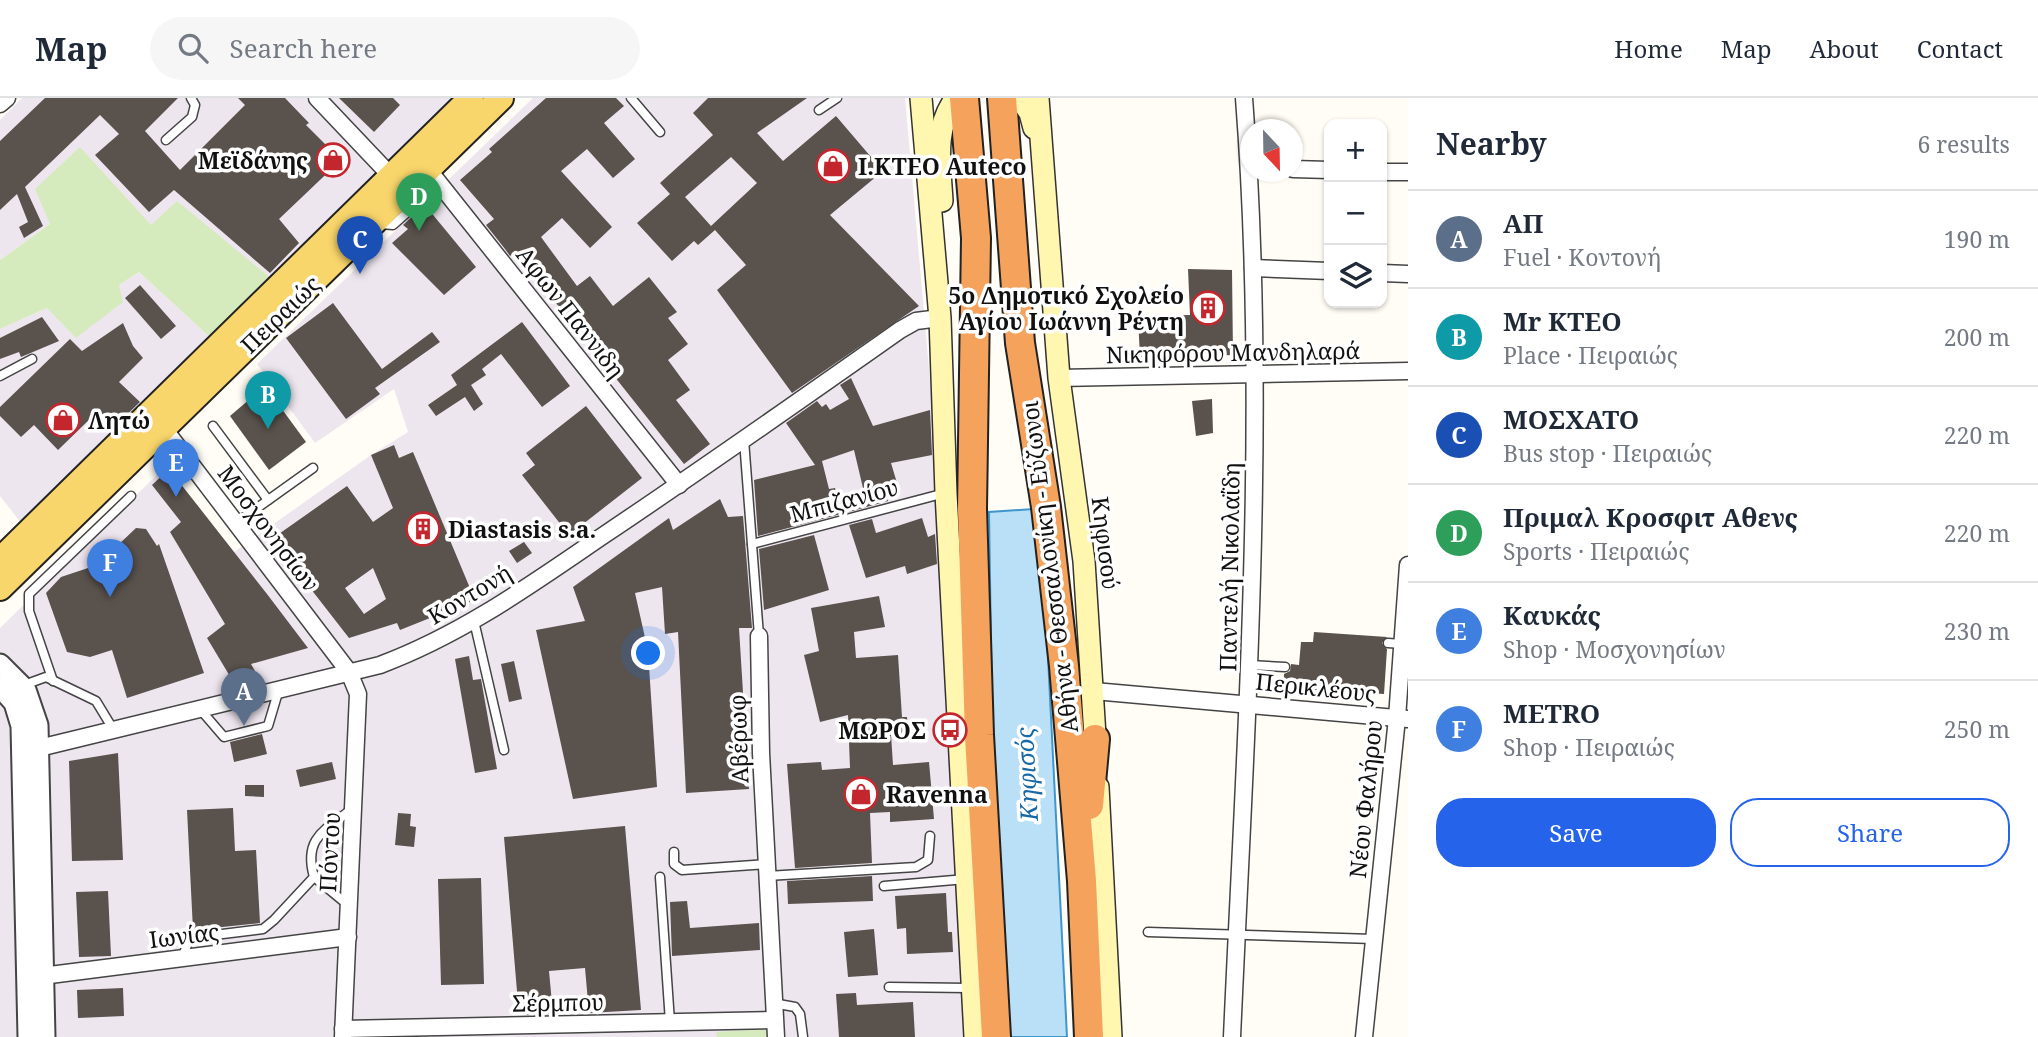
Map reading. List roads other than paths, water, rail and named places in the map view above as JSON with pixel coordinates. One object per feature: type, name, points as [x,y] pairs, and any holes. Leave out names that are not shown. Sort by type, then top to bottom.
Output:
[{"type":"highway","points":[[964,98],[976,239],[972,509],[979,735],[996,1037]]},
{"type":"highway","name":"Αθήνα - Θεσσαλονίκη - Εύζωνοι","points":[[1002,98],[1020,343],[1046,506],[1082,881],[1089,1037]]},
{"type":"highway","points":[[958,689],[962,549],[972,509]]},
{"type":"highway","points":[[1082,881],[1095,739]]},
{"type":"main road","name":"Πειραιώς","points":[[0,560],[373,223],[411,171],[471,98]]},
{"type":"main road","name":"Πειραιώς","points":[[0,589],[158,420],[411,171],[501,98]]},
{"type":"main road","points":[[921,98],[940,318],[946,493],[975,1037]]},
{"type":"main road","points":[[940,318],[944,244],[939,142],[947,110],[956,98]]},
{"type":"main road","points":[[1020,98],[1030,113],[1047,206]]},
{"type":"main road","name":"Κηφισού","points":[[1038,98],[1059,378],[1084,561],[1094,691],[1111,1037]]},
{"type":"street","points":[[0,104],[7,98]]},
{"type":"street","name":"Αφων Παννιδη","points":[[317,98],[411,171],[678,485]]},
{"type":"street","name":"Παντελή Νικολαΐδη","points":[[1244,98],[1246,119]]},
{"type":"street","points":[[1303,169],[1324,170]]},
{"type":"street","points":[[1387,172],[1408,172]]},
{"type":"street","name":"Παντελή Νικολαΐδη","points":[[1232,1037],[1250,665],[1256,374],[1250,182]]},
{"type":"street","points":[[1253,268],[1324,271]]},
{"type":"street","points":[[1387,273],[1408,274]]},
{"type":"street","name":"Κοντονή","points":[[39,748],[349,672],[414,652],[474,621],[744,440],[900,330],[916,321],[940,318]]},
{"type":"street","name":"Νικηφόρου Μανδηλαρά","points":[[1059,378],[1408,371]]},
{"type":"street","name":"Μοσχονησίων","points":[[158,420],[349,672]]},
{"type":"street","name":"Νέου Φαλήρου","points":[[1364,1037],[1373,939],[1402,718],[1395,643],[1406,619],[1408,565]]},
{"type":"street","name":"Αβέρωφ","points":[[759,636],[775,1029]]},
{"type":"street","points":[[0,664],[22,686],[34,708],[39,748],[35,977],[28,1037]]},
{"type":"street","name":"Πόντου","points":[[343,1033],[360,706],[349,672]]},
{"type":"street","points":[[0,687],[14,703],[21,726],[35,977],[45,1037]]},
{"type":"street","name":"Περικλέους","points":[[1094,691],[1402,718]]},
{"type":"street","name":"Ιωνίας","points":[[35,977],[348,937]]},
{"type":"street","name":"Σέρμπου","points":[[343,1033],[670,1022],[713,1029],[775,1029]]},
{"type":"lane","points":[[166,139],[192,117],[195,104],[191,98]]},
{"type":"lane","points":[[631,98],[660,132]]},
{"type":"lane","points":[[819,110],[836,98]]},
{"type":"lane","points":[[0,376],[32,359]]},
{"type":"lane","points":[[214,426],[268,500]]},
{"type":"lane","name":"Αβέρωφ","points":[[744,440],[759,636]]},
{"type":"lane","points":[[236,523],[313,468]]},
{"type":"lane","name":"Μπιζανίου","points":[[752,544],[946,493]]},
{"type":"lane","points":[[53,681],[29,611],[29,594],[131,496]]},
{"type":"lane","points":[[474,621],[503,750]]},
{"type":"lane","points":[[1250,665],[1285,667]]},
{"type":"lane","points":[[22,686],[41,678],[96,701],[113,729]]},
{"type":"lane","points":[[200,708],[224,737],[268,726],[278,689]]},
{"type":"lane","points":[[349,906],[314,877],[312,845],[315,838],[355,807]]},
{"type":"lane","points":[[674,852],[676,867],[682,870],[916,867],[928,860],[930,836]]},
{"type":"lane","points":[[182,958],[190,938],[262,929],[314,877]]},
{"type":"lane","points":[[660,877],[670,1022]]},
{"type":"lane","points":[[884,886],[966,879]]},
{"type":"lane","points":[[1148,932],[1373,939]]},
{"type":"lane","points":[[890,987],[972,988]]},
{"type":"lane","points":[[773,1003],[790,1003],[796,1007],[800,1014],[803,1037]]},
{"type":"water","name":"Κηφισός","points":[[1033,509],[1045,597],[1067,1037],[1010,1037],[992,713],[989,512]]},
{"type":"place","name":"Μεϊδάνης","points":[[333,160]]},
{"type":"place","name":"Ι.ΚΤΕΟ Auteco","points":[[833,166]]},
{"type":"place","name":"Πριμαλ Κροσφιτ Αθενς","points":[[419,231]]},
{"type":"place","name":"ΜΟΣΧΑΤΟ","points":[[360,274]]},
{"type":"place","name":"5ο Δημοτικό Σχολείο Αγίου Ιωάννη Ρέντη","points":[[1208,308]]},
{"type":"place","name":"Λητώ","points":[[63,420]]},
{"type":"place","name":"Mr KTEO","points":[[268,429]]},
{"type":"place","name":"Καυκάς","points":[[176,497]]},
{"type":"place","name":"Diastasis s.a.","points":[[423,529]]},
{"type":"place","name":"METRO","points":[[110,597]]},
{"type":"place","name":"ΑΠ","points":[[244,726]]},
{"type":"place","name":"ΜΩΡΟΣ","points":[[950,730]]},
{"type":"place","name":"Ravenna","points":[[861,794]]}]
